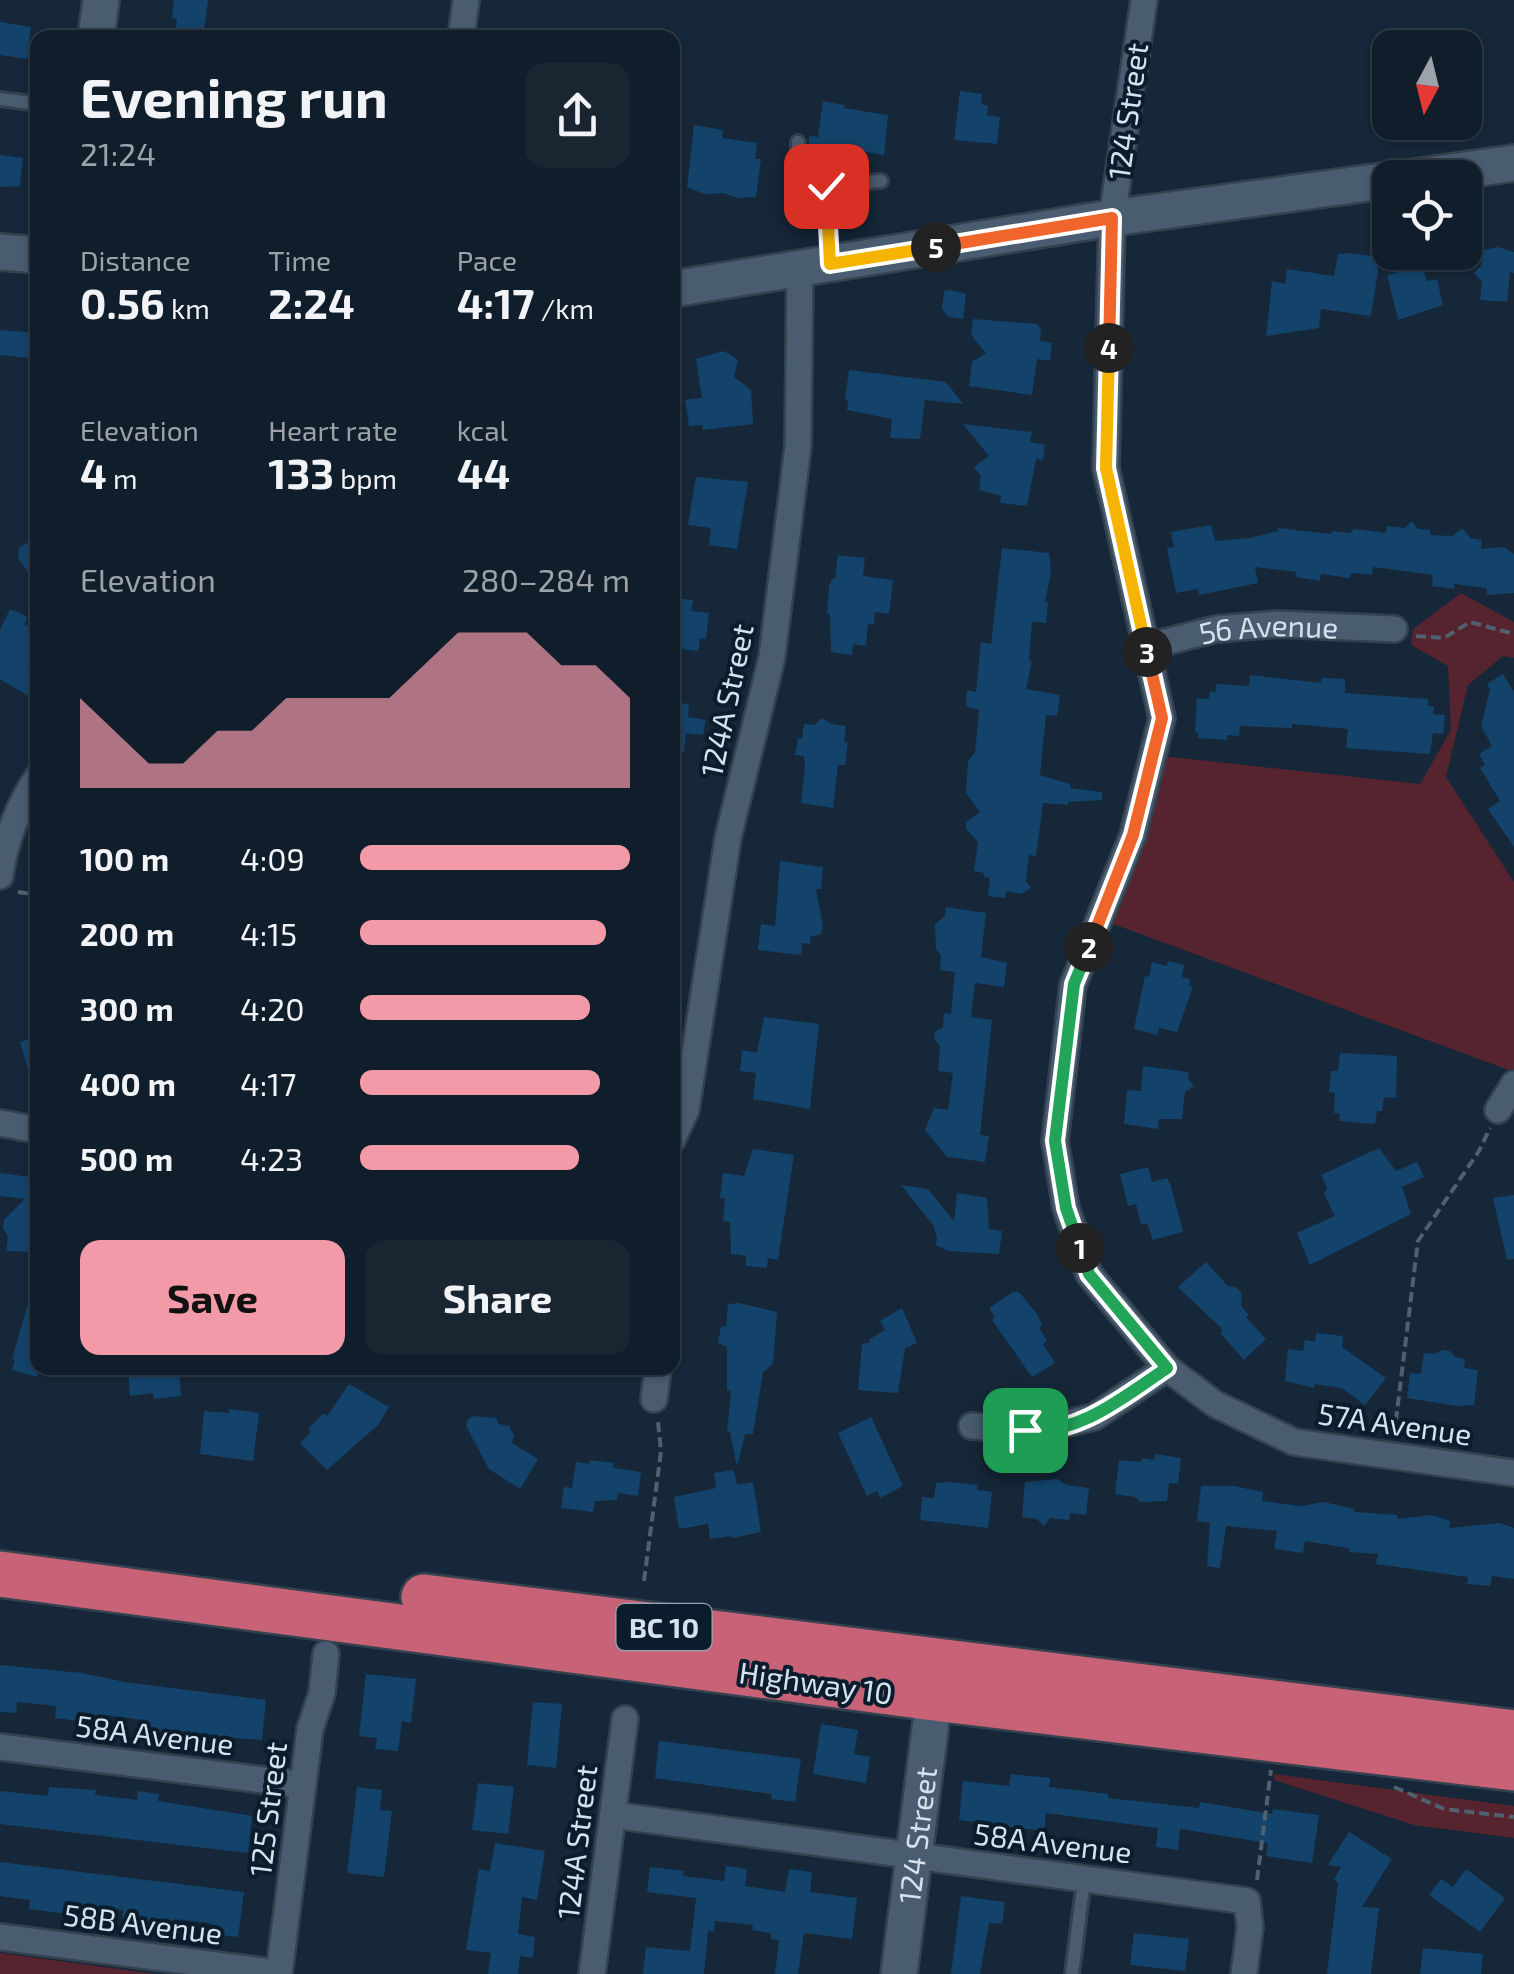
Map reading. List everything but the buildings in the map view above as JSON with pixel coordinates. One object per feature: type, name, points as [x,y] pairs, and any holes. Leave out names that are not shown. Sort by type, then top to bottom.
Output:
[{"type":"highway","name":"Highway 10","points":[[0,1544],[1514,1733]]},
{"type":"highway","name":"Highway 10","points":[[0,1574],[934,1698],[1514,1768]]},
{"type":"highway","points":[[934,1698],[960,1684],[974,1682],[1297,1721],[1328,1708]]},
{"type":"street","points":[[97,30],[101,0]]},
{"type":"street","points":[[462,30],[466,0]]},
{"type":"street","name":"124 Street","points":[[1144,0],[1112,218],[1106,468],[1162,718],[1133,835],[1074,984],[1055,1141],[1066,1208],[1089,1274],[1167,1368]]},
{"type":"street","points":[[1482,168],[1514,163]]},
{"type":"street","points":[[680,288],[1112,218],[1372,182]]},
{"type":"street","points":[[0,252],[30,254]]},
{"type":"street","name":"124A Street","points":[[680,1123],[686,1110],[728,838],[772,657],[815,266]]},
{"type":"street","name":"56 Avenue","points":[[1146,647],[1216,630],[1278,624],[1394,629]]},
{"type":"street","points":[[9,884],[2,862],[30,788]]},
{"type":"street","points":[[1498,1110],[1514,1084]]},
{"type":"street","points":[[0,1123],[30,1129]]},
{"type":"street","points":[[972,1426],[1036,1432],[1094,1417],[1167,1368]]},
{"type":"street","name":"57A Avenue","points":[[1167,1368],[1215,1404],[1294,1442],[1514,1473]]},
{"type":"street","points":[[654,1399],[657,1375]]},
{"type":"street","name":"125 Street","points":[[279,1973],[310,1729],[322,1693],[326,1654]]},
{"type":"street","name":"124 Street","points":[[899,1974],[934,1698]]},
{"type":"street","name":"124A Street","points":[[592,1974],[625,1720]]},
{"type":"street","name":"58A Avenue","points":[[0,1747],[303,1785]]},
{"type":"street","name":"58A Avenue","points":[[612,1816],[1084,1880],[1256,1919]]},
{"type":"street","points":[[1244,1974],[1256,1919]]},
{"type":"street","name":"58B Avenue","points":[[0,1937],[279,1973]]},
{"type":"lane","points":[[0,99],[30,103]]},
{"type":"lane","points":[[798,142],[798,176],[826,186],[881,181]]},
{"type":"lane","points":[[815,266],[826,186]]},
{"type":"lane","points":[[1072,1974],[1084,1880]]},
{"type":"path","points":[[1394,629],[1435,640],[1475,622],[1514,634]]},
{"type":"path","points":[[1392,1456],[1418,1240],[1478,1151],[1498,1110]]},
{"type":"path","points":[[644,1582],[660,1451],[654,1399]]},
{"type":"path","points":[[1256,1919],[1271,1767],[1281,1770]]},
{"type":"path","points":[[1386,1784],[1444,1808],[1514,1817]]},
{"type":"shaded area","points":[[1461,593],[1514,622],[1514,658],[1503,656],[1468,685],[1446,777],[1514,882],[1514,1072],[1108,922],[1162,756],[1420,784],[1451,730],[1448,666],[1411,645],[1413,629]]},
{"type":"shaded area","points":[[1274,1774],[1514,1806],[1514,1838],[1414,1825],[1274,1780]]},
{"type":"shaded area","points":[[0,1953],[156,1974],[0,1974]]},
{"type":"route","points":[[826,186],[830,264],[1112,218],[1106,468],[1162,718],[1133,835],[1074,984],[1055,1141],[1066,1208],[1089,1274],[1167,1368],[1094,1417],[1036,1432],[1025,1430]]}]
